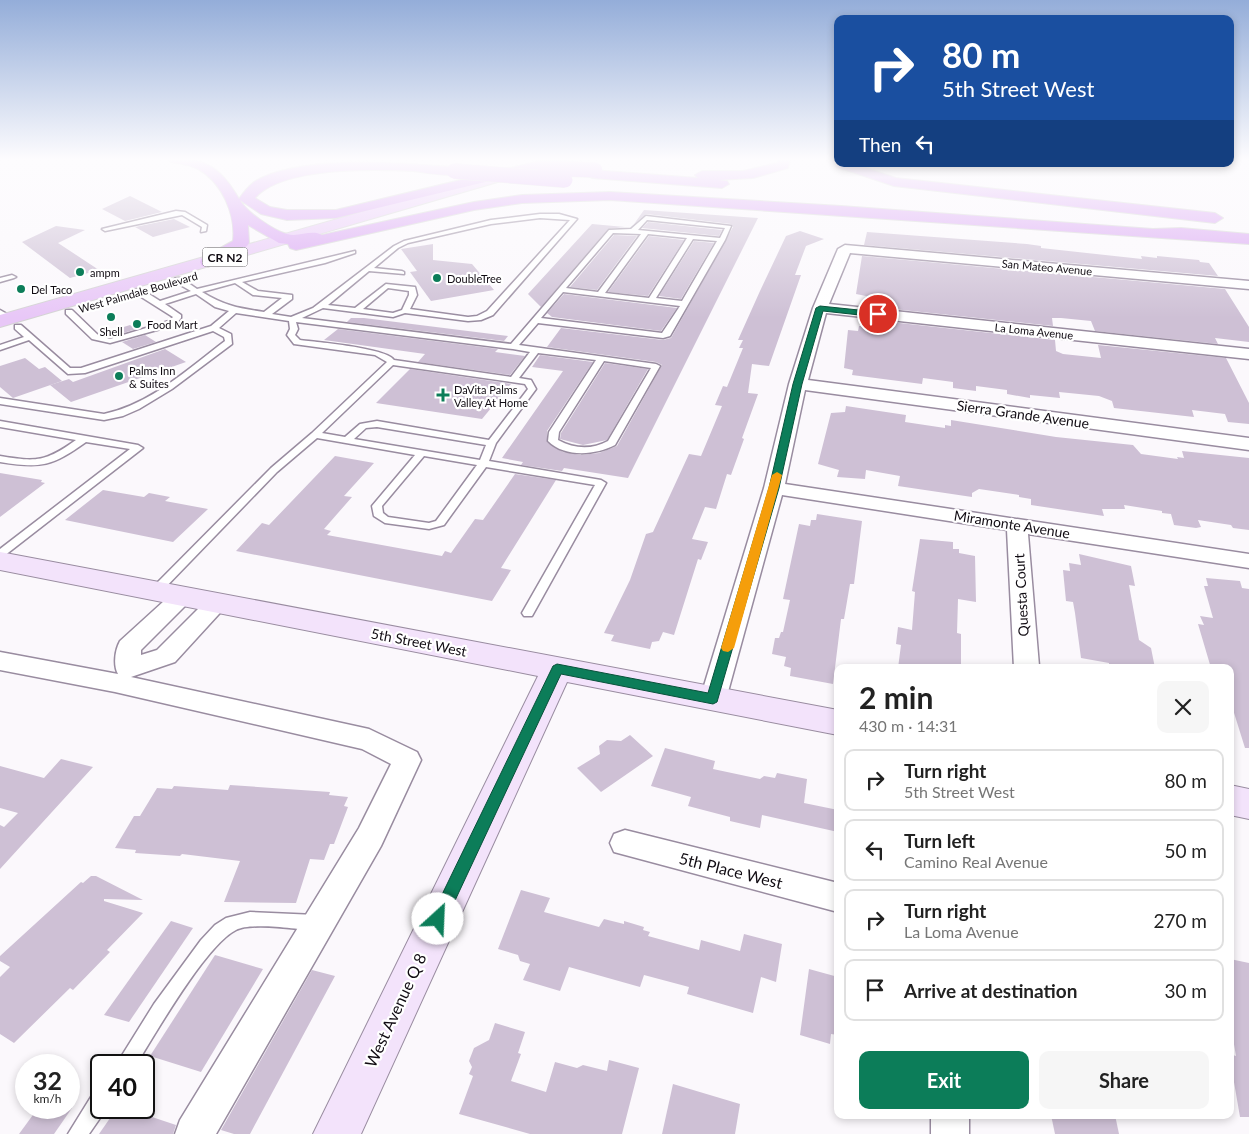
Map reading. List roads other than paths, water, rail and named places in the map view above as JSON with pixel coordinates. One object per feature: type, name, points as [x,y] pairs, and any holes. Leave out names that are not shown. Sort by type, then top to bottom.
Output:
[{"type":"highway","points":[[271,212],[287,215],[336,214],[345,212]]},
{"type":"highway","name":"West Palmdale Boulevard","points":[[336,234],[422,212]]},
{"type":"highway","points":[[240,213],[291,242],[444,212]]},
{"type":"highway","points":[[866,212],[1153,234],[1198,234]]},
{"type":"highway","points":[[939,212],[1249,238]]},
{"type":"highway","points":[[1051,212],[1249,228]]},
{"type":"highway","points":[[1165,212],[1231,219]]},
{"type":"highway","points":[[208,262],[241,243],[243,234],[240,213]]},
{"type":"main road","name":"CR N2","points":[[291,242],[388,212]]},
{"type":"main road","name":"West Palmdale Boulevard","points":[[9,328],[138,292],[208,262],[291,242],[336,234]]},
{"type":"main road","name":"West Palmdale Boulevard","points":[[9,328],[87,300],[97,294],[172,277],[291,242]]},
{"type":"street","name":"San Mateo Avenue","points":[[820,308],[844,250],[1249,285]]},
{"type":"street","name":"La Loma Avenue","points":[[820,308],[1249,354]]},
{"type":"street","points":[[713,699],[774,488],[798,384],[820,308]]},
{"type":"street","name":"Sierra Grande Avenue","points":[[798,384],[1249,444]]},
{"type":"street","name":"Miramonte Avenue","points":[[774,488],[1249,561]]},
{"type":"street","name":"Questa Court","points":[[1017,525],[1026,664]]},
{"type":"street","name":"5th Street West","points":[[0,561],[834,722]]},
{"type":"street","points":[[121,676],[129,647],[183,596]]},
{"type":"street","points":[[121,676],[166,656],[217,603]]},
{"type":"street","points":[[0,661],[121,676],[370,740],[407,760],[370,837],[194,1134]]},
{"type":"street","name":"West Avenue Q 8","points":[[336,1134],[557,669]]},
{"type":"street","points":[[1234,801],[1249,804]]},
{"type":"street","name":"5th Place West","points":[[625,843],[834,897]]},
{"type":"street","points":[[950,1119],[950,1134]]},
{"type":"lane","points":[[105,229],[183,213],[205,226],[203,231]]},
{"type":"lane","points":[[292,319],[321,306],[396,247],[426,236],[490,222],[546,216],[566,216],[574,219],[490,313],[478,318],[468,319],[405,311],[393,315],[321,306]]},
{"type":"lane","points":[[536,320],[663,336],[668,334],[729,227],[646,218],[633,231]]},
{"type":"lane","points":[[513,347],[610,231],[646,232],[722,240]]},
{"type":"lane","points":[[600,294],[646,232]]},
{"type":"lane","points":[[651,300],[691,237]]},
{"type":"lane","points":[[159,304],[198,293],[217,285],[238,282],[325,261],[352,252]]},
{"type":"lane","points":[[367,269],[402,273]]},
{"type":"lane","points":[[357,310],[390,281],[385,277],[386,271]]},
{"type":"lane","points":[[0,280],[12,277]]},
{"type":"lane","points":[[172,277],[218,305],[234,310],[656,366],[612,443],[603,449],[585,451],[564,448],[553,441],[554,432],[601,359]]},
{"type":"lane","points":[[238,282],[256,293],[289,297],[265,315]]},
{"type":"lane","points":[[386,286],[411,286],[413,294],[405,311]]},
{"type":"lane","points":[[561,290],[685,304]]},
{"type":"lane","points":[[69,312],[95,337],[110,341],[175,321],[177,315],[138,292]]},
{"type":"lane","points":[[0,312],[3,314],[9,328],[68,371],[82,371],[214,328],[234,310]]},
{"type":"lane","points":[[292,319],[294,329],[291,335],[297,342],[378,353],[389,358],[390,362]]},
{"type":"lane","points":[[0,348],[9,328]]},
{"type":"lane","points":[[0,401],[104,417],[118,416],[137,408],[229,342],[228,336],[214,328]]},
{"type":"lane","points":[[513,380],[536,350]]},
{"type":"lane","points":[[390,362],[528,382],[532,389],[491,443],[484,463],[440,523],[429,526],[385,520],[378,514],[378,506],[422,453]]},
{"type":"lane","points":[[155,591],[274,470],[315,435],[390,362]]},
{"type":"lane","points":[[0,424],[138,448],[0,554]]},
{"type":"lane","points":[[347,440],[363,426],[377,424],[491,443]]},
{"type":"lane","points":[[315,435],[601,483],[528,613]]},
{"type":"lane","points":[[0,459],[33,465],[53,461],[84,439]]},
{"type":"lane","points":[[132,1054],[210,940],[232,923],[260,920],[320,923]]},
{"type":"lane","points":[[78,1134],[90,1116]]},
{"type":"place","name":"ampm","points":[[80,272]]},
{"type":"place","name":"DoubleTree","points":[[437,278]]},
{"type":"place","name":"Del Taco","points":[[21,289]]},
{"type":"place","name":"Shell","points":[[111,317]]},
{"type":"place","name":"Food Mart","points":[[137,324]]},
{"type":"place","name":"Palms Inn & Suites","points":[[119,376]]},
{"type":"place","name":"DaVita Palms Valley At Home","points":[[443,395]]}]
